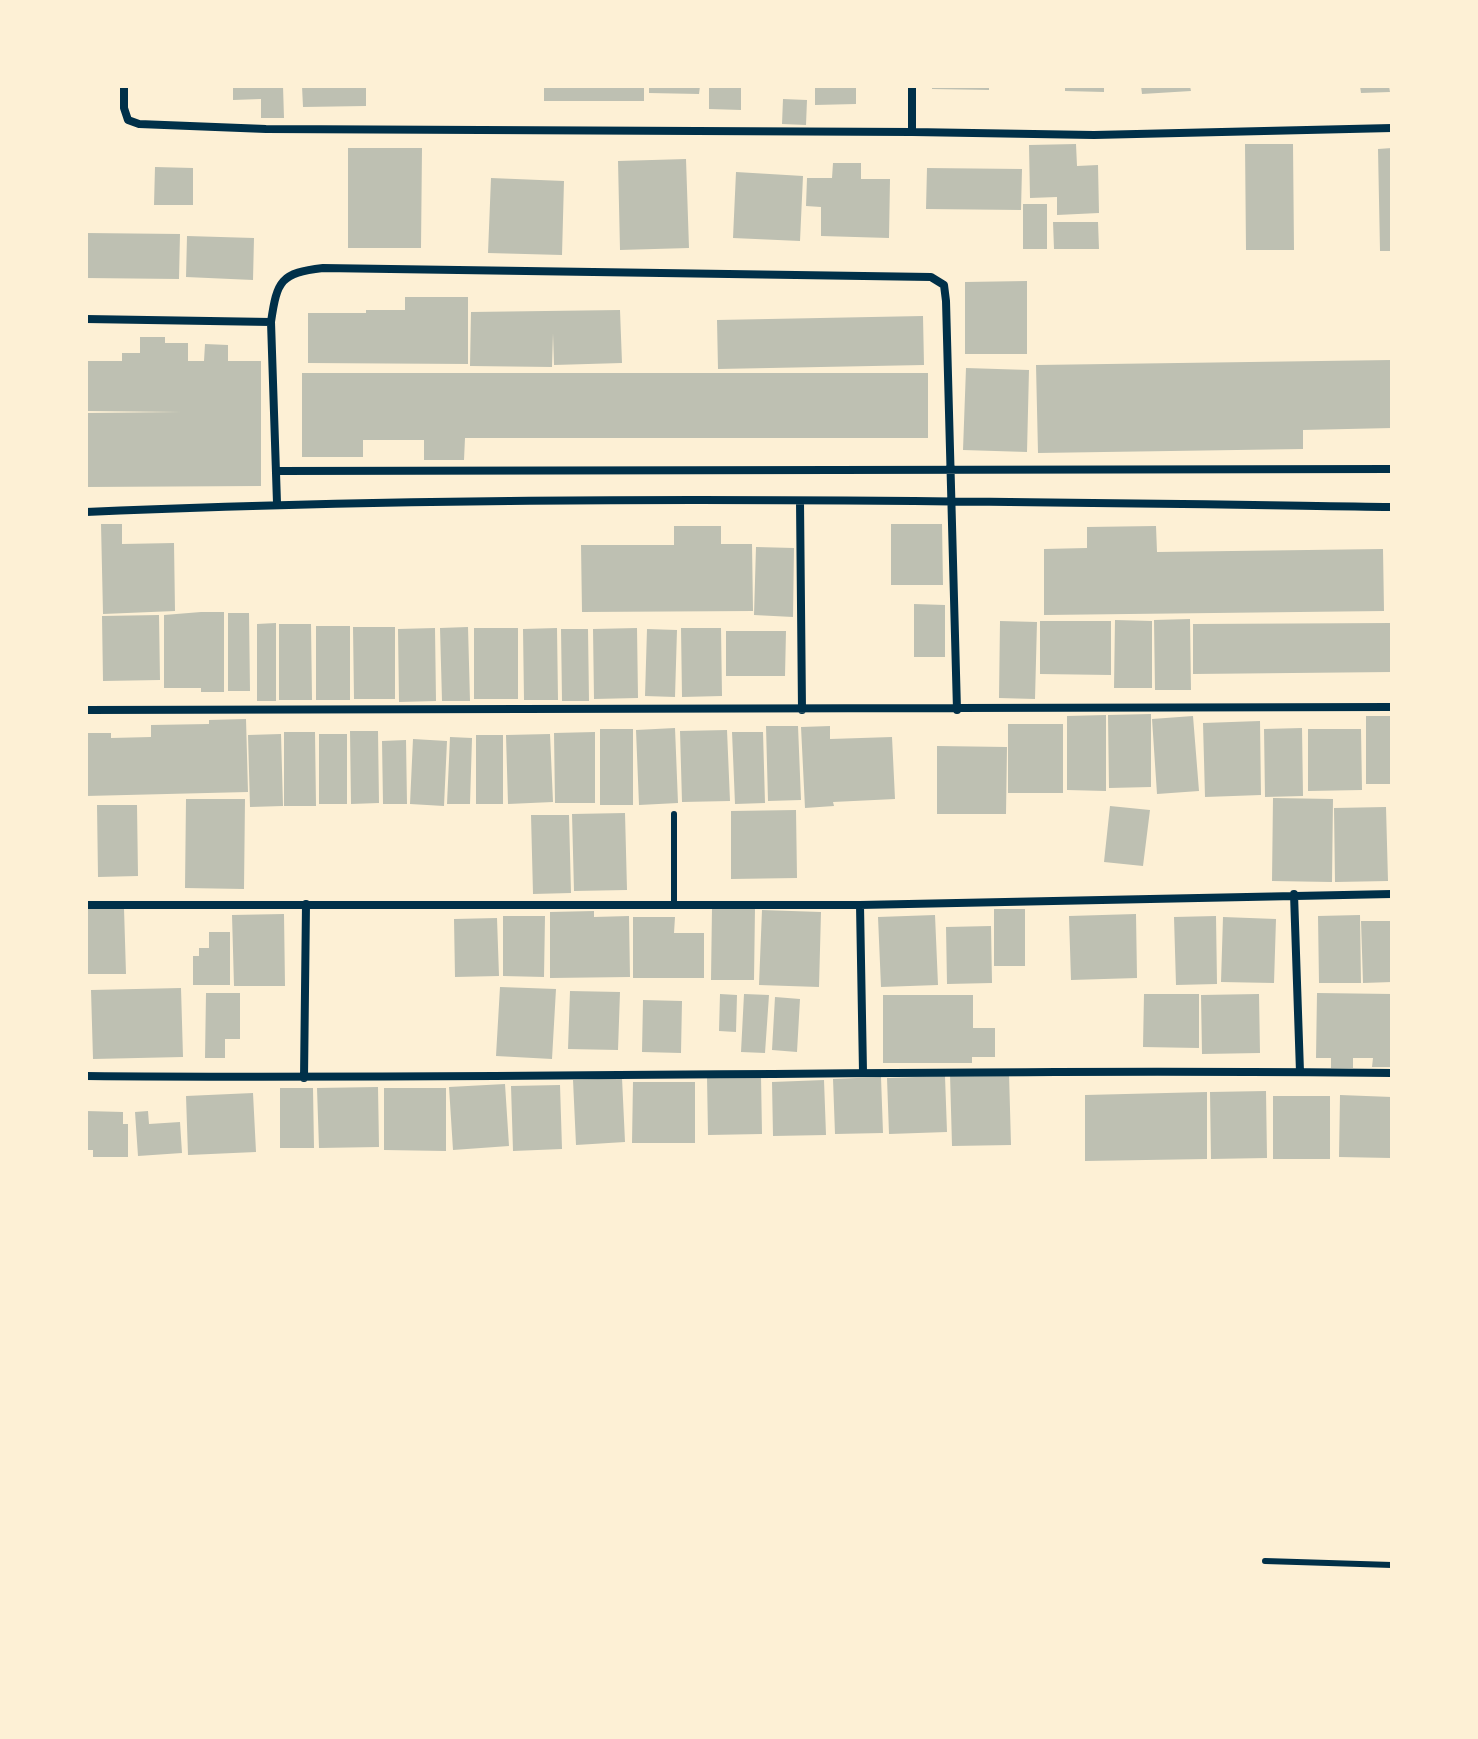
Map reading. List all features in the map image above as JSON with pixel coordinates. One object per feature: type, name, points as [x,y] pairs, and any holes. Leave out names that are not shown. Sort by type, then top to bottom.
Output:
[{"type":"street","points":[[124,86],[124,108],[128,120],[139,124],[266,129],[1094,135],[1392,128]]},
{"type":"street","points":[[912,86],[912,132]]},
{"type":"street","points":[[277,503],[271,322],[275,292],[286,278],[297,271],[323,268],[931,277],[944,285],[946,301],[957,710]]},
{"type":"street","points":[[86,319],[271,322]]},
{"type":"street","points":[[277,471],[1392,469]]},
{"type":"street","points":[[800,501],[802,710]]},
{"type":"street","points":[[86,512],[277,503],[952,501],[1392,507]]},
{"type":"street","points":[[86,710],[1392,707]]},
{"type":"street","points":[[1294,894],[1300,1072]]},
{"type":"street","points":[[86,905],[860,905],[1392,894]]},
{"type":"street","points":[[304,1078],[306,904]]},
{"type":"street","points":[[860,905],[863,1072]]},
{"type":"street","points":[[86,1076],[304,1078],[863,1072],[1392,1073]]},
{"type":"lane","points":[[674,814],[674,906]]},
{"type":"lane","points":[[1265,1561],[1392,1565]]},
{"type":"building","points":[[233,86],[283,86],[284,118],[261,118],[261,99],[233,100]]},
{"type":"building","points":[[302,86],[366,86],[366,106],[303,107]]},
{"type":"building","points":[[544,86],[644,86],[644,101],[544,101]]},
{"type":"building","points":[[649,86],[700,86],[699,94],[649,93]]},
{"type":"building","points":[[709,86],[741,86],[741,110],[709,109]]},
{"type":"building","points":[[815,86],[856,86],[856,104],[815,105]]},
{"type":"building","points":[[932,86],[989,86],[989,90],[932,89]]},
{"type":"building","points":[[1065,86],[1104,86],[1104,92],[1065,91]]},
{"type":"building","points":[[1141,86],[1190,86],[1191,91],[1142,94]]},
{"type":"building","points":[[1360,86],[1389,86],[1390,92],[1361,93]]},
{"type":"building","points":[[783,99],[807,100],[806,125],[782,124]]},
{"type":"building","points":[[1076,144],[1077,166],[1098,165],[1099,213],[1057,215],[1057,197],[1030,198],[1029,145]]},
{"type":"building","points":[[1245,144],[1293,144],[1294,250],[1246,250]]},
{"type":"building","points":[[348,148],[422,148],[421,248],[348,248]]},
{"type":"building","points":[[1392,148],[1392,251],[1380,251],[1378,149]]},
{"type":"building","points":[[686,159],[689,248],[620,250],[618,161]]},
{"type":"building","points":[[833,163],[861,163],[861,179],[890,179],[889,238],[821,236],[821,207],[806,206],[807,178],[832,178]]},
{"type":"building","points":[[155,167],[193,168],[193,205],[154,205]]},
{"type":"building","points":[[927,168],[1022,169],[1021,210],[926,209]]},
{"type":"building","points":[[736,172],[803,176],[800,241],[733,238]]},
{"type":"building","points":[[491,178],[564,181],[562,255],[488,253]]},
{"type":"building","points":[[1023,204],[1047,204],[1047,249],[1023,249]]},
{"type":"building","points":[[1053,222],[1098,222],[1099,249],[1054,249]]},
{"type":"building","points":[[86,233],[180,234],[179,279],[86,278]]},
{"type":"building","points":[[187,236],[254,238],[253,280],[186,277]]},
{"type":"building","points":[[1027,281],[1027,354],[965,354],[965,282]]},
{"type":"building","points":[[405,297],[468,297],[468,364],[308,363],[308,313],[405,310]]},
{"type":"building","points":[[620,310],[622,363],[554,365],[553,333],[552,367],[470,366],[471,312]]},
{"type":"building","points":[[923,316],[924,365],[718,369],[717,320]]},
{"type":"building","points":[[140,337],[165,337],[165,343],[188,343],[188,361],[204,361],[205,344],[228,345],[228,361],[261,361],[261,486],[86,487],[86,413],[181,412],[86,411],[86,361],[122,361],[122,353],[140,353]]},
{"type":"building","points":[[1392,360],[1392,428],[1303,430],[1303,449],[1038,453],[1036,365]]},
{"type":"building","points":[[966,368],[1029,370],[1027,452],[963,450]]},
{"type":"building","points":[[302,373],[928,373],[928,438],[465,438],[464,460],[424,460],[424,440],[363,440],[363,457],[302,457]]},
{"type":"building","points":[[101,524],[122,524],[122,544],[174,543],[175,611],[103,614]]},
{"type":"building","points":[[891,524],[942,524],[943,585],[891,585]]},
{"type":"building","points":[[674,526],[721,526],[721,544],[752,544],[753,611],[582,612],[581,545],[674,545]]},
{"type":"building","points":[[1156,526],[1157,552],[1383,549],[1384,611],[1044,615],[1044,549],[1087,548],[1087,527]]},
{"type":"building","points":[[756,547],[794,548],[793,617],[754,615]]},
{"type":"building","points":[[914,604],[945,605],[945,657],[914,657]]},
{"type":"building","points":[[224,612],[224,692],[201,692],[201,688],[164,688],[164,615]]},
{"type":"building","points":[[228,613],[249,613],[250,691],[228,691]]},
{"type":"building","points":[[159,615],[160,680],[103,681],[102,616]]},
{"type":"building","points":[[1190,619],[1191,690],[1155,690],[1154,620]]},
{"type":"building","points":[[1115,620],[1152,621],[1152,688],[1114,688]]},
{"type":"building","points":[[1000,621],[1037,622],[1035,699],[999,698]]},
{"type":"building","points":[[1040,621],[1111,621],[1111,675],[1040,674]]},
{"type":"building","points":[[276,623],[276,701],[257,701],[257,624]]},
{"type":"building","points":[[1392,623],[1392,672],[1193,674],[1193,624]]},
{"type":"building","points":[[279,624],[311,624],[312,700],[279,700]]},
{"type":"building","points":[[316,626],[350,626],[350,700],[316,700]]},
{"type":"building","points":[[353,627],[395,627],[395,699],[354,699]]},
{"type":"building","points":[[468,627],[470,701],[442,701],[440,628]]},
{"type":"building","points":[[435,628],[436,701],[399,702],[398,629]]},
{"type":"building","points":[[474,628],[518,628],[518,699],[474,699]]},
{"type":"building","points":[[557,628],[558,700],[524,700],[523,629]]},
{"type":"building","points":[[637,628],[638,698],[594,699],[593,629]]},
{"type":"building","points":[[681,628],[721,628],[722,696],[682,697]]},
{"type":"building","points":[[561,629],[588,629],[589,701],[562,701]]},
{"type":"building","points":[[647,629],[677,630],[675,697],[645,696]]},
{"type":"building","points":[[726,631],[786,631],[785,676],[726,676]]},
{"type":"building","points":[[1151,714],[1151,787],[1109,788],[1108,715]]},
{"type":"building","points":[[1106,715],[1106,791],[1067,790],[1067,716]]},
{"type":"building","points":[[1193,716],[1199,791],[1157,794],[1152,719]]},
{"type":"building","points":[[1366,716],[1392,716],[1392,784],[1366,784]]},
{"type":"building","points":[[246,719],[248,792],[86,796],[86,733],[111,733],[111,738],[151,737],[151,725],[209,724],[209,720]]},
{"type":"building","points":[[1260,721],[1261,795],[1205,797],[1203,723]]},
{"type":"building","points":[[1008,724],[1063,724],[1063,793],[1008,793]]},
{"type":"building","points":[[766,726],[798,726],[801,800],[768,801]]},
{"type":"building","points":[[830,726],[830,739],[892,737],[895,799],[833,802],[834,806],[805,808],[801,727]]},
{"type":"building","points":[[675,728],[678,803],[639,805],[636,730]]},
{"type":"building","points":[[1302,728],[1303,796],[1265,797],[1264,729]]},
{"type":"building","points":[[600,729],[633,729],[633,805],[600,805]]},
{"type":"building","points":[[1308,729],[1361,729],[1362,790],[1308,791]]},
{"type":"building","points":[[727,730],[730,801],[682,802],[680,731]]},
{"type":"building","points":[[350,731],[378,731],[379,803],[351,804]]},
{"type":"building","points":[[284,732],[315,732],[316,806],[284,806]]},
{"type":"building","points":[[595,732],[595,803],[555,803],[554,733]]},
{"type":"building","points":[[732,732],[763,732],[765,803],[735,804]]},
{"type":"building","points":[[281,734],[283,806],[250,807],[248,735]]},
{"type":"building","points":[[319,734],[347,734],[347,804],[319,804]]},
{"type":"building","points":[[550,734],[553,802],[508,804],[506,735]]},
{"type":"building","points":[[476,735],[503,735],[503,804],[476,804]]},
{"type":"building","points":[[450,737],[472,738],[470,804],[447,804]]},
{"type":"building","points":[[413,739],[447,741],[444,806],[410,804]]},
{"type":"building","points":[[406,740],[407,804],[383,804],[382,741]]},
{"type":"building","points":[[937,746],[1007,747],[1006,814],[937,814]]},
{"type":"building","points":[[1273,798],[1333,799],[1332,882],[1272,881]]},
{"type":"building","points":[[186,799],[245,799],[244,889],[185,888]]},
{"type":"building","points":[[97,805],[137,805],[138,876],[98,877]]},
{"type":"building","points":[[1110,806],[1150,810],[1143,866],[1104,862]]},
{"type":"building","points":[[1386,807],[1388,881],[1335,882],[1334,808]]},
{"type":"building","points":[[796,810],[797,878],[731,879],[731,811]]},
{"type":"building","points":[[625,813],[627,890],[574,891],[572,814]]},
{"type":"building","points":[[531,815],[569,815],[571,893],[533,894]]},
{"type":"building","points":[[712,907],[755,907],[754,980],[711,980]]},
{"type":"building","points":[[124,908],[126,974],[86,974],[86,909]]},
{"type":"building","points":[[994,909],[1025,909],[1025,966],[994,966]]},
{"type":"building","points":[[762,910],[821,912],[819,987],[759,985]]},
{"type":"building","points":[[594,911],[594,917],[629,916],[630,977],[550,978],[550,912]]},
{"type":"building","points":[[284,914],[285,986],[234,986],[232,915]]},
{"type":"building","points":[[1136,914],[1137,978],[1071,980],[1069,916]]},
{"type":"building","points":[[935,915],[938,985],[881,987],[878,917]]},
{"type":"building","points":[[1360,915],[1361,983],[1319,983],[1318,916]]},
{"type":"building","points":[[503,916],[545,916],[544,977],[503,976]]},
{"type":"building","points":[[1216,916],[1217,984],[1176,985],[1174,917]]},
{"type":"building","points":[[633,917],[675,917],[674,933],[704,933],[704,978],[633,978]]},
{"type":"building","points":[[1223,917],[1276,919],[1274,983],[1221,982]]},
{"type":"building","points":[[497,918],[499,976],[455,977],[454,919]]},
{"type":"building","points":[[1361,921],[1392,921],[1392,982],[1363,983]]},
{"type":"building","points":[[991,926],[992,983],[947,984],[946,927]]},
{"type":"building","points":[[209,932],[230,932],[230,985],[193,985],[193,956],[199,956],[199,948],[209,948]]},
{"type":"building","points":[[500,987],[556,989],[552,1059],[496,1056]]},
{"type":"building","points":[[181,988],[183,1057],[93,1059],[91,990]]},
{"type":"building","points":[[570,991],[620,992],[618,1050],[568,1049]]},
{"type":"building","points":[[206,993],[240,993],[240,1039],[225,1039],[225,1058],[205,1058]]},
{"type":"building","points":[[1317,993],[1392,994],[1391,1067],[1372,1067],[1373,1058],[1353,1058],[1353,1068],[1331,1068],[1331,1058],[1316,1058]]},
{"type":"building","points":[[720,994],[737,995],[736,1032],[719,1031]]},
{"type":"building","points":[[744,994],[769,995],[765,1053],[741,1052]]},
{"type":"building","points":[[1144,994],[1199,994],[1199,1048],[1143,1047]]},
{"type":"building","points":[[1259,994],[1260,1053],[1202,1054],[1201,995]]},
{"type":"building","points":[[883,995],[973,995],[973,1028],[995,1028],[995,1057],[972,1057],[972,1063],[883,1063]]},
{"type":"building","points":[[775,997],[800,999],[797,1052],[772,1050]]},
{"type":"building","points":[[643,1000],[682,1001],[681,1053],[642,1052]]},
{"type":"building","points":[[1009,1073],[1011,1145],[952,1146],[950,1074]]},
{"type":"building","points":[[761,1076],[762,1134],[708,1135],[707,1077]]},
{"type":"building","points":[[945,1076],[947,1132],[889,1134],[887,1078]]},
{"type":"building","points":[[881,1077],[883,1133],[835,1134],[833,1079]]},
{"type":"building","points":[[622,1078],[625,1142],[576,1145],[573,1080]]},
{"type":"building","points":[[824,1080],[826,1135],[773,1136],[772,1082]]},
{"type":"building","points":[[633,1082],[695,1082],[695,1143],[632,1143]]},
{"type":"building","points":[[505,1084],[509,1146],[453,1150],[449,1087]]},
{"type":"building","points":[[560,1085],[562,1149],[513,1151],[511,1086]]},
{"type":"building","points":[[378,1087],[379,1147],[319,1148],[317,1088]]},
{"type":"building","points":[[280,1088],[313,1088],[314,1148],[280,1148]]},
{"type":"building","points":[[384,1088],[446,1088],[446,1151],[384,1150]]},
{"type":"building","points":[[1266,1091],[1267,1158],[1211,1159],[1210,1092]]},
{"type":"building","points":[[1207,1092],[1207,1159],[1085,1161],[1085,1095]]},
{"type":"building","points":[[253,1093],[256,1152],[188,1155],[186,1096]]},
{"type":"building","points":[[1340,1095],[1392,1097],[1391,1158],[1339,1157]]},
{"type":"building","points":[[1273,1096],[1330,1096],[1330,1159],[1273,1159]]},
{"type":"building","points":[[86,1111],[123,1112],[123,1124],[128,1124],[128,1157],[93,1157],[93,1150],[86,1150]]},
{"type":"building","points":[[148,1111],[149,1124],[180,1122],[182,1153],[138,1156],[135,1112]]}]
